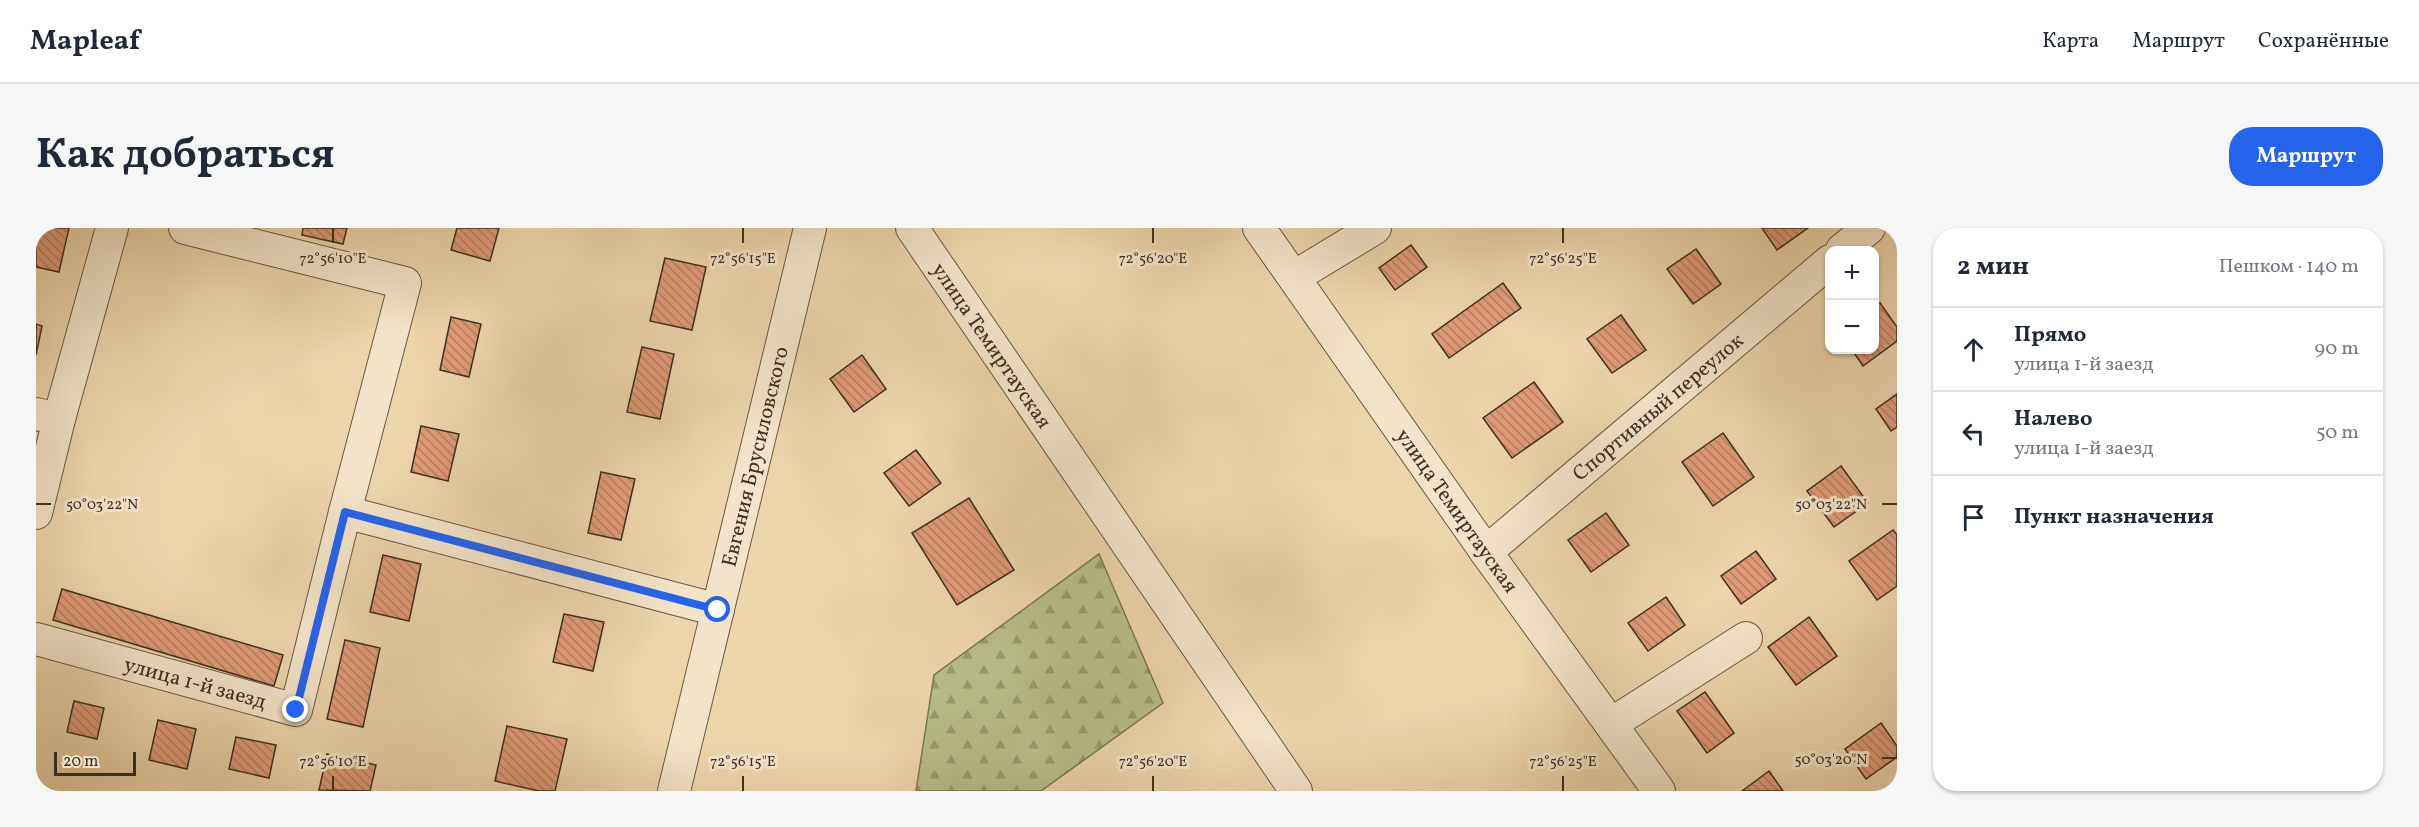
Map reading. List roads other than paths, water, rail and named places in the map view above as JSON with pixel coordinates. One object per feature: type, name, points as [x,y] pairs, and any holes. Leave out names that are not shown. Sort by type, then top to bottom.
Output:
[{"type":"street","points":[[36,513],[48,417],[111,228]]},
{"type":"street","name":"улица 1-й заезд","points":[[36,639],[296,710],[405,284],[185,228]]},
{"type":"street","name":"улица Темиртауская","points":[[912,228],[1296,791]]},
{"type":"street","name":"улица Темиртауская","points":[[1259,228],[1486,552],[1659,791]]},
{"type":"street","points":[[1294,277],[1375,228]]},
{"type":"street","points":[[1847,246],[1869,228]]},
{"type":"street","name":"Евгения Брусиловского","points":[[674,791],[718,610],[800,230]]},
{"type":"street","name":"Спортивный переулок","points":[[1486,552],[1825,265]]},
{"type":"street","points":[[345,512],[718,610]]},
{"type":"street","points":[[1611,724],[1746,638]]}]
